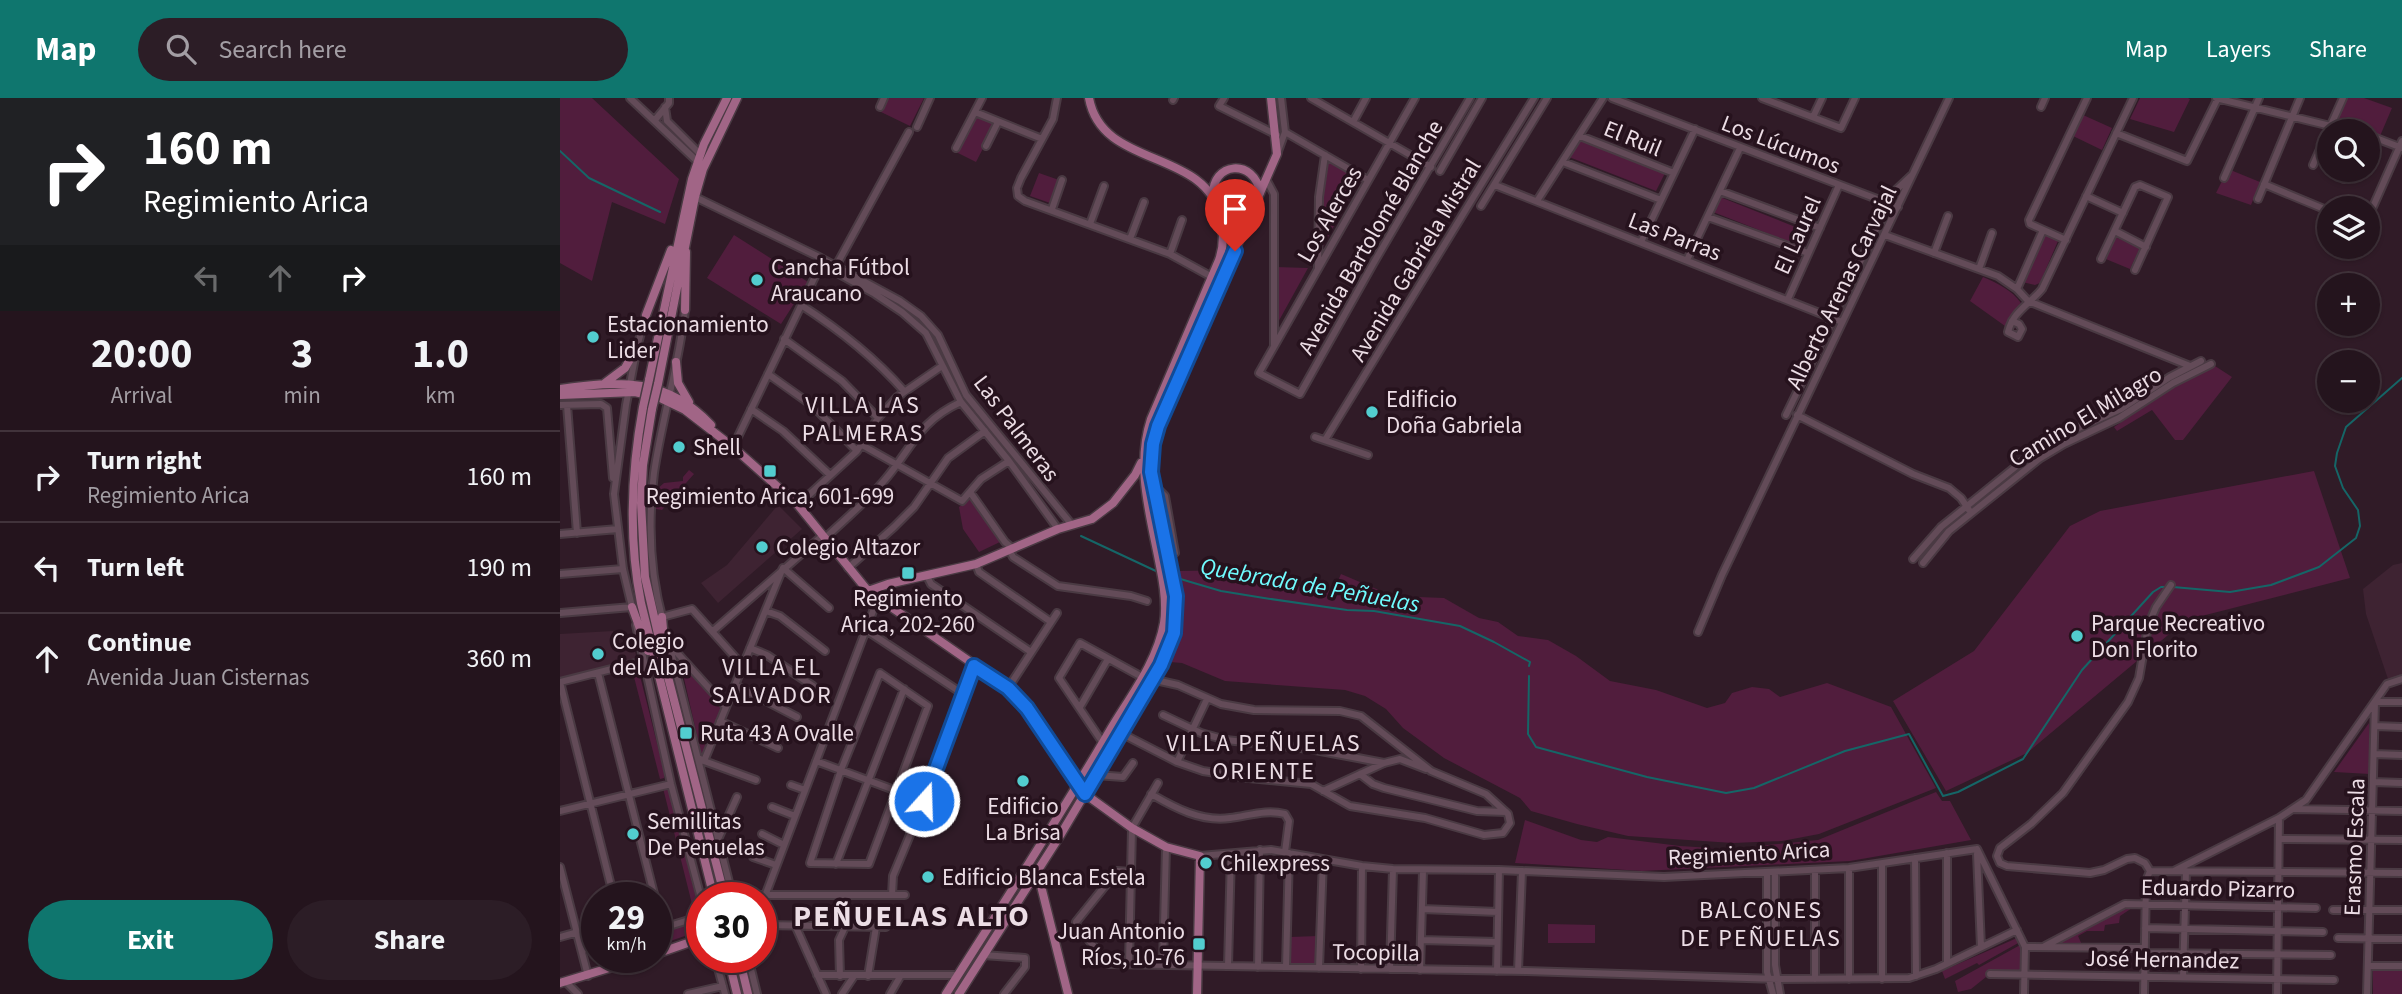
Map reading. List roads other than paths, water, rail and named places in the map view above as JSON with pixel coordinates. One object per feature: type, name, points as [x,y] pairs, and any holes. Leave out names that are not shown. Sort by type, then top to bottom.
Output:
[{"type":"main road","points":[[710,882],[641,603],[633,552],[632,491],[699,158],[727,98]]},
{"type":"main road","points":[[646,315],[657,281],[682,236],[704,169],[737,98]]},
{"type":"main road","points":[[1089,98],[1095,118],[1113,139],[1188,173],[1226,211],[1237,213],[1255,205]]},
{"type":"main road","points":[[946,994],[1103,743],[1142,677],[1162,634],[1166,598],[1151,496],[1152,454],[1158,426],[1277,154],[1281,134],[1271,98]]},
{"type":"main road","points":[[868,591],[976,564],[1058,529],[1098,516],[1113,503],[1135,475],[1143,458],[1151,419],[1212,277],[1223,243],[1222,220],[1213,186],[1218,176],[1236,168],[1252,174],[1260,193]]},
{"type":"main road","points":[[682,236],[685,310]]},
{"type":"main road","points":[[596,386],[612,380],[621,372],[637,347]]},
{"type":"main road","points":[[676,362],[676,378],[680,389],[693,407],[798,505],[868,591],[1008,688],[1027,708],[1085,794],[1132,828],[1166,847],[1200,856],[1197,994]]},
{"type":"main road","points":[[560,389],[596,386],[629,389],[670,397],[693,407]]},
{"type":"main road","points":[[560,395],[629,389]]},
{"type":"main road","points":[[670,397],[733,447]]},
{"type":"main road","points":[[648,408],[641,530],[647,587],[666,669],[726,882]]},
{"type":"main road","points":[[959,994],[1085,794],[1152,681],[1172,641],[1177,606],[1143,458]]},
{"type":"main road","points":[[1121,493],[1135,487],[1151,496]]},
{"type":"main road","points":[[632,607],[662,690]]},
{"type":"main road","points":[[662,617],[666,669]]},
{"type":"main road","points":[[1037,870],[1068,994]]},
{"type":"main road","points":[[563,982],[597,973]]},
{"type":"main road","points":[[732,973],[737,993]]},
{"type":"main road","points":[[743,973],[748,994]]},
{"type":"street","points":[[630,98],[699,158]]},
{"type":"street","points":[[655,120],[669,98]]},
{"type":"street","points":[[880,107],[884,98]]},
{"type":"street","points":[[916,127],[930,98]]},
{"type":"street","points":[[956,148],[982,98]]},
{"type":"street","points":[[1057,98],[1053,119],[1017,188],[1018,196],[1025,201],[1170,254],[1212,277]]},
{"type":"street","points":[[1224,98],[1219,106],[1325,155],[1368,180]]},
{"type":"street","points":[[1281,98],[1281,134]]},
{"type":"street","points":[[1353,122],[1366,98]]},
{"type":"street","name":"Los Alerces","points":[[1274,347],[1415,98]]},
{"type":"street","name":"Avenida Bartolomé Blanche","points":[[1274,347],[1259,373],[1300,394],[1470,98]]},
{"type":"street","name":"Avenida Bartolomé Blanche","points":[[1440,171],[1482,98]]},
{"type":"street","name":"Avenida Gabriela Mistral","points":[[1325,440],[1534,98]]},
{"type":"street","name":"Avenida Gabriela Mistral","points":[[1481,206],[1547,98]]},
{"type":"street","points":[[1537,201],[1603,98]]},
{"type":"street","name":"Los Lúcumos","points":[[1612,98],[1898,207]]},
{"type":"street","points":[[1813,117],[1822,98]]},
{"type":"street","points":[[1767,99],[1841,128],[1855,98]]},
{"type":"street","name":"Alberto Arenas Carvajal","points":[[1698,632],[1722,575],[1949,98]]},
{"type":"street","points":[[2041,107],[2045,98]]},
{"type":"street","points":[[2066,240],[2030,224],[2030,215],[2087,98]]},
{"type":"street","points":[[2012,321],[2042,289],[2133,98]]},
{"type":"street","points":[[2116,133],[2187,161],[2217,98],[2317,124]]},
{"type":"street","points":[[2224,178],[2259,98]]},
{"type":"street","points":[[2258,199],[2300,98]]},
{"type":"street","points":[[2333,119],[2343,98]]},
{"type":"street","points":[[1316,99],[1431,167]]},
{"type":"street","points":[[665,107],[667,121],[699,158]]},
{"type":"street","points":[[975,112],[1042,139]]},
{"type":"street","points":[[986,146],[998,122]]},
{"type":"street","points":[[1641,242],[1695,129]]},
{"type":"street","points":[[836,266],[909,132]]},
{"type":"street","name":"El Ruil","points":[[1580,136],[1674,173]]},
{"type":"street","points":[[2378,196],[2401,146],[2380,139]]},
{"type":"street","points":[[1687,260],[1740,148]]},
{"type":"street","points":[[1318,269],[1319,197],[1325,155]]},
{"type":"street","points":[[2313,165],[2317,156]]},
{"type":"street","points":[[1563,162],[1661,200]]},
{"type":"street","name":"Alberto Arenas Carvajal","points":[[1798,416],[1787,413],[1889,203],[1897,188],[1914,173]]},
{"type":"street","points":[[1266,179],[1274,194],[1274,347]]},
{"type":"street","points":[[1052,209],[1062,180]]},
{"type":"street","points":[[2264,184],[2317,206]]},
{"type":"street","name":"Las Parras","points":[[1494,185],[1842,322]]},
{"type":"street","name":"El Laurel","points":[[1788,299],[1839,185]]},
{"type":"street","points":[[2101,259],[2135,187],[2140,185],[2168,197],[2135,270]]},
{"type":"street","points":[[1090,224],[1104,186]]},
{"type":"street","points":[[1720,191],[1820,228]]},
{"type":"street","points":[[2086,196],[2123,214]]},
{"type":"street","name":"Las Palmeras","points":[[695,197],[836,266],[907,305],[933,328],[967,395],[1072,525]]},
{"type":"street","points":[[1130,239],[1144,202]]},
{"type":"street","points":[[1934,253],[1948,216]]},
{"type":"street","points":[[1708,217],[1808,253]]},
{"type":"street","points":[[1170,254],[1182,219]]},
{"type":"street","points":[[2017,289],[2043,230]]},
{"type":"street","points":[[2115,231],[2146,247]]},
{"type":"street","points":[[1979,269],[1992,233]]},
{"type":"street","points":[[1885,235],[2002,278],[2028,301],[2190,366],[2196,371]]},
{"type":"street","name":"Las Palmeras","points":[[801,305],[821,264],[866,289],[914,322],[929,339],[961,401],[1058,529]]},
{"type":"street","points":[[733,447],[801,305],[860,346],[904,391]]},
{"type":"street","points":[[685,310],[654,471],[651,507],[652,557],[662,617],[701,760],[727,882]]},
{"type":"street","points":[[614,494],[629,389],[646,315]]},
{"type":"street","points":[[784,339],[842,380],[878,418]]},
{"type":"street","name":"Camino El Milagro","points":[[1913,559],[1941,527],[2019,463],[2049,443],[2121,408],[2201,361]]},
{"type":"street","name":"Camino El Milagro","points":[[1923,563],[1949,531],[2049,452],[2119,418],[2173,383],[2211,364]]},
{"type":"street","points":[[798,505],[859,448],[878,418],[904,391],[942,366]]},
{"type":"street","points":[[768,374],[813,406],[859,448],[897,465],[962,501],[981,479],[1009,461]]},
{"type":"street","points":[[713,631],[876,490],[922,429],[943,411],[961,401]]},
{"type":"street","points":[[577,533],[564,405],[601,404],[607,408],[624,569],[671,784],[697,882]]},
{"type":"street","points":[[751,409],[783,431],[830,475]]},
{"type":"street","points":[[1798,416],[1913,474],[1949,488],[1972,514]]},
{"type":"street","points":[[849,568],[894,527],[953,453],[985,431]]},
{"type":"street","points":[[1315,437],[1368,455]]},
{"type":"street","points":[[1151,496],[1160,491],[1164,496],[1175,553]]},
{"type":"street","points":[[970,492],[1012,550],[1013,557],[1058,586],[1130,596],[1147,601]]},
{"type":"street","points":[[560,534],[618,529]]},
{"type":"street","points":[[976,564],[979,572],[1051,622]]},
{"type":"street","points":[[560,574],[624,569]]},
{"type":"street","points":[[783,569],[829,608]]},
{"type":"street","points":[[701,760],[783,569]]},
{"type":"street","points":[[927,576],[932,584],[1031,652]]},
{"type":"street","points":[[2150,871],[2145,863],[2135,859],[2127,859],[2097,872],[2083,873],[2007,866],[2000,863],[1997,856],[2000,848],[2031,824],[2063,793],[2129,702],[2139,678],[2148,626],[2169,587]]},
{"type":"street","points":[[770,882],[878,598]]},
{"type":"street","points":[[560,613],[632,607]]},
{"type":"street","points":[[662,617],[692,609],[743,666]]},
{"type":"street","points":[[766,611],[780,616],[825,651]]},
{"type":"street","points":[[1008,688],[1057,613]]},
{"type":"street","points":[[866,630],[962,694]]},
{"type":"street","points":[[669,643],[726,707]]},
{"type":"street","points":[[1103,743],[1059,678],[1080,643],[1142,677],[1178,685],[1207,699],[1254,710],[1350,712],[1371,722],[1431,771]]},
{"type":"street","points":[[751,648],[767,655],[813,686]]},
{"type":"street","points":[[1080,708],[1108,659]]},
{"type":"street","points":[[610,882],[560,682],[643,661]]},
{"type":"street","points":[[892,895],[893,876],[974,666]]},
{"type":"street","points":[[598,673],[651,882]]},
{"type":"street","points":[[880,673],[904,690],[928,706],[869,864],[810,863],[841,770],[880,673]]},
{"type":"street","points":[[2174,871],[2294,809],[2310,794],[2387,684],[2402,679]]},
{"type":"street","points":[[735,685],[797,717]]},
{"type":"street","points":[[836,864],[904,690]]},
{"type":"street","points":[[1177,762],[1207,699]]},
{"type":"street","points":[[2375,702],[2402,702]]},
{"type":"street","name":"Erasmo Escala","points":[[2367,994],[2375,702]]},
{"type":"street","points":[[1163,715],[1226,740],[1310,749],[1384,763]]},
{"type":"street","points":[[720,721],[778,748]]},
{"type":"street","points":[[2375,726],[2402,727]]},
{"type":"street","points":[[1111,728],[1177,762],[1215,774],[1311,784],[1350,806],[1425,818],[1488,835],[1503,833],[1510,823],[1506,812],[1486,794],[1401,759],[1384,763],[1324,790]]},
{"type":"street","points":[[1401,759],[1406,750]]},
{"type":"street","points":[[2374,754],[2402,755]]},
{"type":"street","points":[[701,760],[756,780]]},
{"type":"street","points":[[816,761],[924,801]]},
{"type":"street","points":[[1096,775],[1123,777],[1133,763]]},
{"type":"street","points":[[1360,774],[1384,788],[1477,811],[1506,812]]},
{"type":"street","points":[[2373,782],[2402,783]]},
{"type":"street","points":[[1129,964],[1132,828],[1158,783]]},
{"type":"street","points":[[560,811],[671,784]]},
{"type":"street","points":[[791,785],[805,790]]},
{"type":"street","points":[[1151,794],[1183,811],[1203,817],[1228,818],[1264,811],[1284,814],[1289,821],[1286,967]]},
{"type":"street","points":[[718,839],[737,797]]},
{"type":"street","points":[[772,807],[795,816]]},
{"type":"street","points":[[2294,809],[2402,811]]},
{"type":"street","points":[[2277,994],[2279,818]]},
{"type":"street","points":[[762,834],[784,845]]},
{"type":"street","points":[[2279,839],[2402,840]]},
{"type":"street","points":[[1164,964],[1166,847]]},
{"type":"street","points":[[1977,849],[2025,947],[2024,994]]},
{"type":"street","points":[[1977,849],[1981,947]]},
{"type":"street","name":"Regimiento Arica","points":[[1200,856],[1260,850],[1393,869],[1499,870],[1651,877],[1849,868],[1977,849]]},
{"type":"street","points":[[1258,967],[1260,850]]},
{"type":"street","points":[[1947,853],[1947,963]]},
{"type":"street","points":[[1228,966],[1231,854]]},
{"type":"street","points":[[752,857],[776,865]]},
{"type":"street","points":[[1914,858],[1916,976]]},
{"type":"street","points":[[1319,968],[1322,859]]},
{"type":"street","points":[[1882,864],[1882,979]]},
{"type":"street","points":[[1361,969],[1362,866]]},
{"type":"street","points":[[560,867],[581,946]]},
{"type":"street","points":[[1849,868],[1849,979]]},
{"type":"street","points":[[1390,970],[1393,869]]},
{"type":"street","points":[[1497,971],[1499,870]]},
{"type":"street","points":[[1815,870],[1815,979]]},
{"type":"street","name":"Tocopilla","points":[[1131,872],[1116,871],[1076,924],[1108,964],[1518,971],[1768,979],[1882,979],[1916,976],[2017,930]]},
{"type":"street","points":[[1420,970],[1423,871]]},
{"type":"street","points":[[1518,971],[1522,871]]},
{"type":"street","points":[[2150,871],[2402,873]]},
{"type":"street","points":[[2144,994],[2146,881],[2150,871]]},
{"type":"street","points":[[2183,977],[2186,871]]},
{"type":"street","points":[[1775,872],[1775,965],[1780,994]]},
{"type":"street","points":[[1767,873],[1768,979],[1773,994]]},
{"type":"street","points":[[777,896],[905,895]]},
{"type":"street","name":"Eduardo Pizarro","points":[[2045,946],[2125,904],[2316,908]]},
{"type":"street","points":[[1422,909],[1498,912]]},
{"type":"street","points":[[2333,910],[2402,910]]},
{"type":"street","points":[[777,925],[886,927]]},
{"type":"street","points":[[795,925],[826,994]]},
{"type":"street","points":[[840,976],[839,940],[845,926]]},
{"type":"street","points":[[868,976],[876,927]]},
{"type":"street","points":[[2145,928],[2323,932]]},
{"type":"street","points":[[560,937],[578,932]]},
{"type":"street","points":[[2338,938],[2402,939]]},
{"type":"street","points":[[1421,940],[1497,942]]},
{"type":"street","points":[[2025,947],[2330,955]]},
{"type":"street","points":[[983,955],[1023,956],[1025,967],[1004,994]]},
{"type":"street","points":[[2368,966],[2402,966]]},
{"type":"street","points":[[719,973],[725,994]]},
{"type":"street","points":[[752,973],[757,994]]},
{"type":"street","name":"José Hernandez","points":[[1990,974],[2334,980]]},
{"type":"street","points":[[817,975],[958,975]]},
{"type":"street","points":[[890,994],[901,975]]},
{"type":"street","points":[[842,994],[854,976]]},
{"type":"street","points":[[563,982],[578,994]]},
{"type":"street","points":[[688,994],[723,986]]},
{"type":"waterway","name":"Quebrada de Peñuelas","points":[[560,151],[589,178],[660,212]]},
{"type":"waterway","name":"Quebrada de Peñuelas","points":[[2173,587],[2230,592],[2271,585],[2319,567],[2356,538],[2360,526],[2358,510],[2343,488],[2335,466],[2337,453],[2346,427],[2402,378]]},
{"type":"waterway","name":"Quebrada de Peñuelas","points":[[1081,536],[1158,572]]},
{"type":"waterway","name":"Quebrada de Peñuelas","points":[[1177,578],[1221,591],[1347,610],[1374,611],[1460,626],[1530,662],[1529,666]]},
{"type":"waterway","name":"Quebrada de Peñuelas","points":[[1529,676],[1528,734],[1536,747],[1647,777],[1726,793],[1754,788],[1845,751],[1909,734],[1943,796],[1958,792],[2023,759],[2082,670],[2153,592],[2167,587]]},
{"type":"place","name":"Cancha Fútbol Araucano","points":[[757,280]]},
{"type":"place","name":"Estacionamiento Lider","points":[[593,337]]},
{"type":"place","name":"Edificio Doña Gabriela","points":[[1372,412]]},
{"type":"place","name":"Shell","points":[[679,447]]},
{"type":"place","name":"Regimiento Arica, 601-699","points":[[770,471]]},
{"type":"place","name":"Colegio Altazor","points":[[762,547]]},
{"type":"place","name":"Regimiento Arica, 202-260","points":[[908,573]]},
{"type":"place","name":"Parque Recreativo Don Florito","points":[[2077,636]]},
{"type":"place","name":"Colegio del Alba","points":[[598,654]]},
{"type":"place","name":"Ruta 43 A Ovalle","points":[[686,733]]},
{"type":"place","name":"Edificio La Brisa","points":[[1023,781]]},
{"type":"place","name":"Semillitas De Penuelas","points":[[633,834]]},
{"type":"place","name":"Chilexpress","points":[[1206,863]]},
{"type":"place","name":"Edificio Blanca Estela","points":[[928,877]]},
{"type":"place","name":"Juan Antonio Ríos, 10-76","points":[[1199,944]]},
{"type":"district","name":"VILLA LAS PALMERAS","points":[[863,419]]},
{"type":"district","name":"VILLA EL SALVADOR","points":[[772,681]]},
{"type":"district","name":"VILLA PEÑUELAS ORIENTE","points":[[1264,757]]},
{"type":"district","name":"PEÑUELAS ALTO","points":[[912,916]]},
{"type":"district","name":"BALCONES DE PEÑUELAS","points":[[1761,924]]}]
